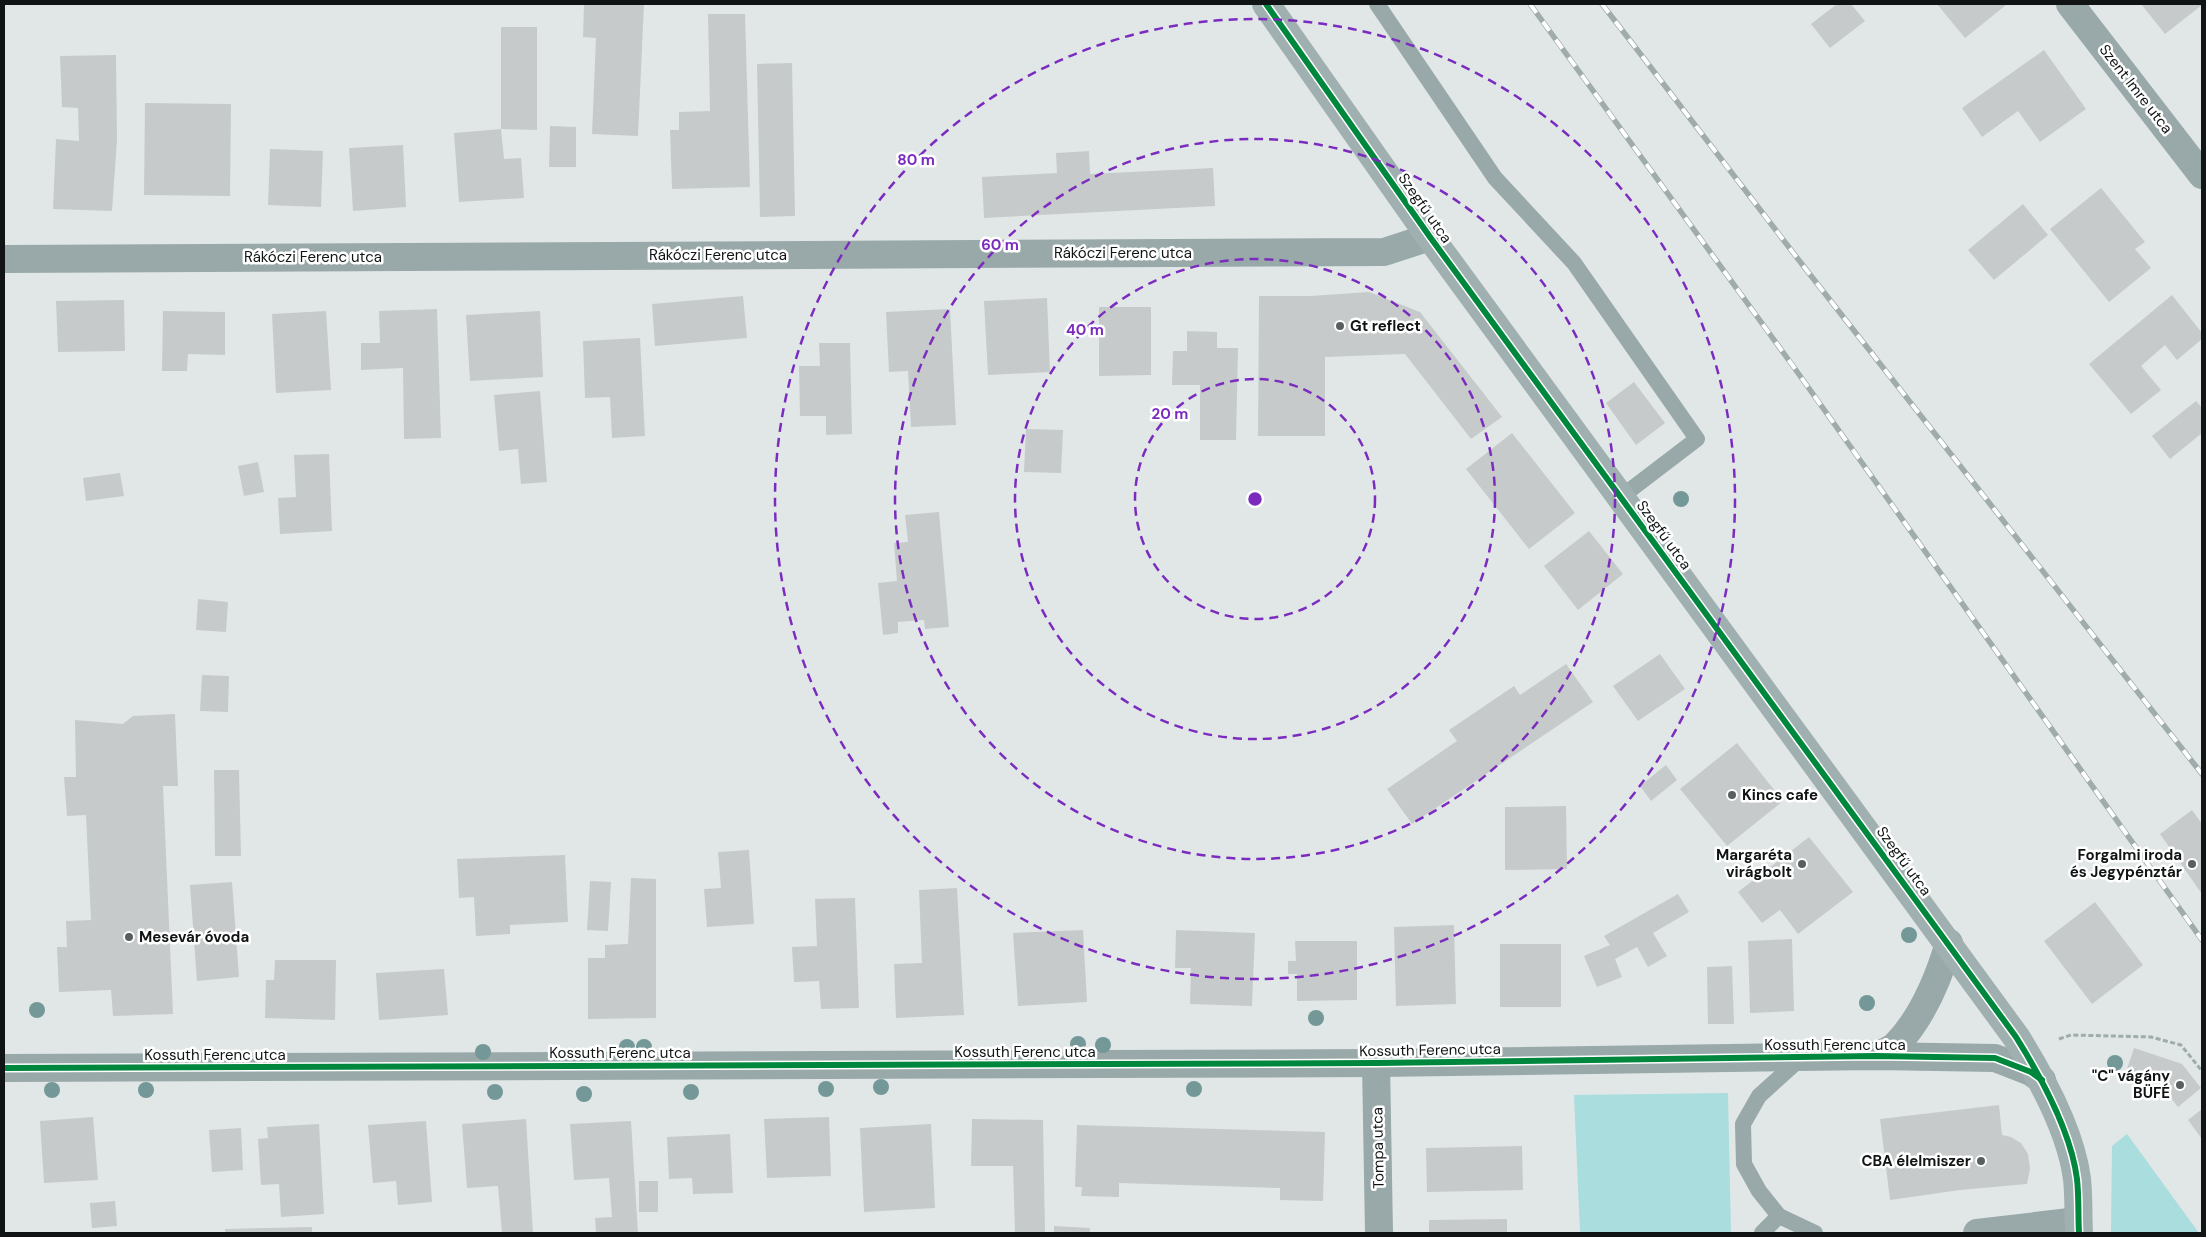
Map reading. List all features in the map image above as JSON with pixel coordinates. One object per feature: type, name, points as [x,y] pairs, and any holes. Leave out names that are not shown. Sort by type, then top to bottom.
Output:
[{"type":"street","name":"Szegfű utca","points":[[1266,4],[1430,237],[2016,1037],[2042,1080],[2064,1133],[2076,1178],[2079,1227]]},
{"type":"street","name":"Szent Imre utca","points":[[2070,4],[2202,175]]},
{"type":"street","name":"Rákóczi Ferenc utca","points":[[4,259],[1384,252],[1430,237]]},
{"type":"street","name":"Kossuth Ferenc utca","points":[[1876,1056],[1895,1047],[1914,1022],[1942,966],[1949,943]]},
{"type":"street","name":"Kossuth Ferenc utca","points":[[4,1068],[1376,1064],[1876,1056],[1995,1058],[2030,1072],[2042,1080]]},
{"type":"street","name":"Tompa utca","points":[[1376,1064],[1379,1233]]},
{"type":"street","points":[[1977,1233],[2079,1227]]},
{"type":"lane","points":[[1378,4],[1495,178],[1574,263],[1697,439],[1621,497]]},
{"type":"lane","points":[[1802,1057],[1759,1096],[1743,1124],[1744,1164],[1759,1191],[1779,1216],[1810,1233],[1815,1233]]},
{"type":"lane","points":[[1762,1233],[1779,1216]]},
{"type":"lane","points":[[1966,1233],[1977,1233]]},
{"type":"path","points":[[2094,1036],[2151,1037],[2181,1045],[2202,1071]]},
{"type":"shaded area","points":[[1728,1093],[1731,1233],[1580,1233],[1574,1095]]},
{"type":"shaded area","points":[[2127,1134],[2199,1233],[2111,1233],[2112,1146]]},
{"type":"building","points":[[584,4],[644,4],[638,136],[592,134],[596,38],[583,37]]},
{"type":"building","points":[[1837,4],[1851,4],[1865,21],[1830,48],[1811,24]]},
{"type":"building","points":[[1937,4],[2005,4],[2006,5],[1965,38]]},
{"type":"building","points":[[2141,4],[2202,4],[2202,5],[2165,34]]},
{"type":"building","points":[[708,14],[745,14],[750,187],[672,189],[670,130],[679,130],[679,112],[710,111]]},
{"type":"building","points":[[501,27],[537,27],[537,130],[501,129]]},
{"type":"building","points":[[2044,50],[2086,109],[2040,142],[2018,111],[1982,137],[1962,108]]},
{"type":"building","points":[[116,55],[117,140],[112,211],[53,209],[56,139],[79,141],[78,108],[62,107],[60,56]]},
{"type":"building","points":[[792,63],[795,216],[760,217],[757,64]]},
{"type":"building","points":[[145,103],[231,104],[230,196],[144,195]]},
{"type":"building","points":[[550,126],[576,127],[576,167],[549,167]]},
{"type":"building","points":[[501,129],[504,159],[521,158],[524,198],[459,202],[454,133]]},
{"type":"building","points":[[403,145],[406,207],[353,211],[349,148]]},
{"type":"building","points":[[270,149],[323,151],[321,207],[268,205]]},
{"type":"building","points":[[1089,151],[1090,174],[1213,168],[1215,206],[984,218],[982,177],[1057,173],[1056,153]]},
{"type":"building","points":[[2101,188],[2145,242],[2135,249],[2151,268],[2109,302],[2050,229]]},
{"type":"building","points":[[2023,204],[2048,235],[1994,280],[1968,250]]},
{"type":"building","points":[[1369,292],[1420,312],[1502,417],[1471,439],[1405,354],[1325,357],[1325,436],[1258,436],[1259,296],[1310,296]]},
{"type":"building","points":[[2172,295],[2202,333],[2202,339],[2177,360],[2165,345],[2141,366],[2161,390],[2131,414],[2089,364]]},
{"type":"building","points":[[743,296],[747,338],[655,346],[652,304]]},
{"type":"building","points":[[1047,298],[1050,372],[988,375],[984,301]]},
{"type":"building","points":[[124,300],[125,351],[58,352],[56,301]]},
{"type":"building","points":[[1099,307],[1151,307],[1151,375],[1099,376]]},
{"type":"building","points":[[437,309],[441,438],[404,439],[403,368],[361,370],[361,343],[380,343],[379,311]]},
{"type":"building","points":[[950,309],[956,425],[911,427],[908,371],[889,372],[886,312]]},
{"type":"building","points":[[163,311],[225,312],[225,355],[188,354],[187,371],[162,371]]},
{"type":"building","points":[[326,311],[331,390],[276,393],[272,314]]},
{"type":"building","points":[[540,311],[543,377],[470,381],[466,315]]},
{"type":"building","points":[[1187,331],[1217,332],[1217,348],[1238,348],[1236,440],[1200,440],[1200,385],[1172,385],[1173,351],[1187,351]]},
{"type":"building","points":[[640,338],[645,436],[612,438],[610,397],[585,398],[583,341]]},
{"type":"building","points":[[819,343],[850,343],[852,434],[826,435],[826,416],[800,416],[799,366],[820,366]]},
{"type":"building","points":[[1634,382],[1665,423],[1636,445],[1606,403]]},
{"type":"building","points":[[540,391],[547,482],[521,484],[518,449],[499,451],[494,395]]},
{"type":"building","points":[[2196,401],[2202,408],[2202,433],[2170,459],[2152,436]]},
{"type":"building","points":[[1026,429],[1063,430],[1061,473],[1024,472]]},
{"type":"building","points":[[1512,433],[1575,513],[1529,549],[1466,469]]},
{"type":"building","points":[[329,454],[332,531],[280,534],[278,498],[296,497],[294,455]]},
{"type":"building","points":[[258,462],[264,492],[244,496],[238,466]]},
{"type":"building","points":[[120,473],[124,496],[86,501],[83,478]]},
{"type":"building","points":[[939,512],[949,627],[925,629],[924,620],[898,622],[898,633],[883,635],[878,583],[897,581],[894,543],[908,542],[905,515]]},
{"type":"building","points":[[1589,531],[1623,574],[1578,610],[1544,566]]},
{"type":"building","points":[[198,599],[228,602],[226,632],[196,630]]},
{"type":"building","points":[[1660,654],[1685,689],[1638,721],[1613,686]]},
{"type":"building","points":[[1566,664],[1593,702],[1412,824],[1387,789],[1457,741],[1449,730],[1514,686],[1520,695]]},
{"type":"building","points":[[202,675],[229,676],[228,712],[200,711]]},
{"type":"building","points":[[175,714],[178,786],[163,786],[173,1014],[113,1016],[111,990],[59,992],[57,947],[67,947],[66,921],[91,920],[86,815],[67,816],[64,777],[76,777],[75,720],[123,724],[133,716]]},
{"type":"building","name":"Kincs cafe","points":[[1737,743],[1783,801],[1727,846],[1680,789]]},
{"type":"building","points":[[1666,765],[1677,780],[1651,801],[1640,786]]},
{"type":"building","points":[[214,770],[239,770],[241,856],[215,856]]},
{"type":"building","points":[[1566,806],[1567,869],[1505,870],[1505,807]]},
{"type":"building","name":"Forgalmi iroda és Jegypénztár","points":[[2192,810],[2202,824],[2202,894],[2160,834]]},
{"type":"building","name":"Margaréta virágbolt","points":[[1809,837],[1853,892],[1798,934],[1780,910],[1762,923],[1738,892]]},
{"type":"building","points":[[749,850],[754,924],[707,927],[704,889],[721,888],[718,852]]},
{"type":"building","points":[[565,855],[568,922],[510,925],[510,934],[476,936],[474,897],[459,898],[457,859]]},
{"type":"building","points":[[631,878],[656,879],[656,1018],[588,1019],[588,958],[605,958],[605,945],[628,944]]},
{"type":"building","points":[[590,881],[611,882],[608,931],[587,930]]},
{"type":"building","points":[[232,882],[239,977],[197,981],[190,885]]},
{"type":"building","points":[[957,888],[964,1015],[896,1018],[894,964],[922,963],[919,890]]},
{"type":"building","points":[[1678,894],[1689,912],[1653,933],[1667,956],[1648,967],[1637,947],[1615,959],[1622,977],[1597,987],[1584,956],[1610,945],[1604,936]]},
{"type":"building","points":[[855,898],[859,1008],[821,1009],[819,981],[794,982],[792,947],[817,946],[815,899]]},
{"type":"building","points":[[2095,902],[2143,965],[2092,1004],[2044,941]]},
{"type":"building","points":[[1454,925],[1456,1004],[1396,1006],[1394,927]]},
{"type":"building","points":[[1083,930],[1087,1002],[1018,1006],[1013,933]]},
{"type":"building","points":[[1176,930],[1255,933],[1252,1006],[1190,1004],[1191,968],[1175,968]]},
{"type":"building","points":[[1792,939],[1794,1011],[1750,1013],[1748,941]]},
{"type":"building","points":[[1295,941],[1357,941],[1357,1000],[1297,1001],[1297,974],[1288,974],[1288,961],[1296,961]]},
{"type":"building","points":[[1500,944],[1561,944],[1561,1007],[1500,1007]]},
{"type":"building","points":[[275,960],[336,960],[335,1020],[265,1018],[266,980],[274,980]]},
{"type":"building","points":[[1732,966],[1734,1024],[1708,1024],[1707,967]]},
{"type":"building","points":[[444,969],[448,1015],[379,1020],[376,973]]},
{"type":"building","points":[[2134,1048],[2182,1064],[2201,1088],[2178,1107],[2159,1083],[2126,1072]]},
{"type":"building","points":[[1999,1105],[2002,1135],[2011,1137],[2021,1143],[2028,1154],[2030,1168],[2027,1184],[1960,1190],[1890,1200],[1880,1119]]},
{"type":"building","points":[[2202,1109],[2202,1139],[2188,1120]]},
{"type":"building","points":[[93,1117],[98,1180],[44,1183],[40,1121]]},
{"type":"building","points":[[829,1117],[831,1176],[767,1178],[764,1119]]},
{"type":"building","points":[[526,1119],[533,1233],[502,1233],[498,1186],[467,1188],[462,1124]]},
{"type":"building","points":[[972,1119],[1043,1120],[1045,1233],[1015,1233],[1013,1166],[971,1166]]},
{"type":"building","points":[[426,1121],[432,1202],[398,1205],[396,1181],[373,1183],[368,1125]]},
{"type":"building","points":[[631,1121],[638,1233],[596,1233],[595,1218],[612,1217],[609,1178],[574,1180],[570,1124]]},
{"type":"building","points":[[319,1124],[324,1214],[281,1217],[279,1184],[261,1185],[258,1139],[268,1138],[267,1127]]},
{"type":"building","points":[[931,1124],[935,1208],[864,1212],[860,1128]]},
{"type":"building","points":[[1077,1125],[1325,1132],[1323,1201],[1280,1200],[1280,1188],[1119,1183],[1119,1197],[1081,1196],[1082,1187],[1075,1187]]},
{"type":"building","points":[[241,1128],[243,1170],[212,1172],[209,1130]]},
{"type":"building","points":[[730,1134],[733,1193],[693,1194],[692,1178],[669,1179],[667,1137]]},
{"type":"building","points":[[1522,1146],[1523,1190],[1427,1192],[1426,1148]]},
{"type":"building","points":[[639,1181],[658,1181],[658,1212],[639,1212]]},
{"type":"building","points":[[115,1201],[117,1226],[92,1228],[90,1203]]},
{"type":"building","points":[[1507,1219],[1507,1233],[1429,1233],[1429,1220]]},
{"type":"building","points":[[1054,1226],[1090,1228],[1090,1233],[1054,1233]]},
{"type":"building","points":[[312,1227],[312,1233],[225,1233],[225,1229]]},
{"type":"railway","points":[[1530,4],[1793,366],[2202,940]]},
{"type":"railway","points":[[1602,4],[1808,272],[2202,774]]},
{"type":"cycle path","points":[[1266,4],[1430,237],[2016,1037],[2054,1105],[2068,1142],[2077,1179],[2079,1233]]},
{"type":"cycle path","points":[[4,1068],[1376,1063],[1876,1056],[1995,1058],[2031,1072],[2042,1080]]},
{"type":"place","name":"Gt reflect","points":[[1340,326]]},
{"type":"place","name":"Kincs cafe","points":[[1732,795]]},
{"type":"place","name":"Margaréta virágbolt","points":[[1802,864]]},
{"type":"place","name":"Forgalmi iroda és Jegypénztár","points":[[2192,864]]},
{"type":"place","name":"Mesevár óvoda","points":[[129,937]]},
{"type":"place","name":"\"C\" vágány BÜFÉ","points":[[2180,1085]]},
{"type":"place","name":"CBA élelmiszer","points":[[1981,1161]]}]
